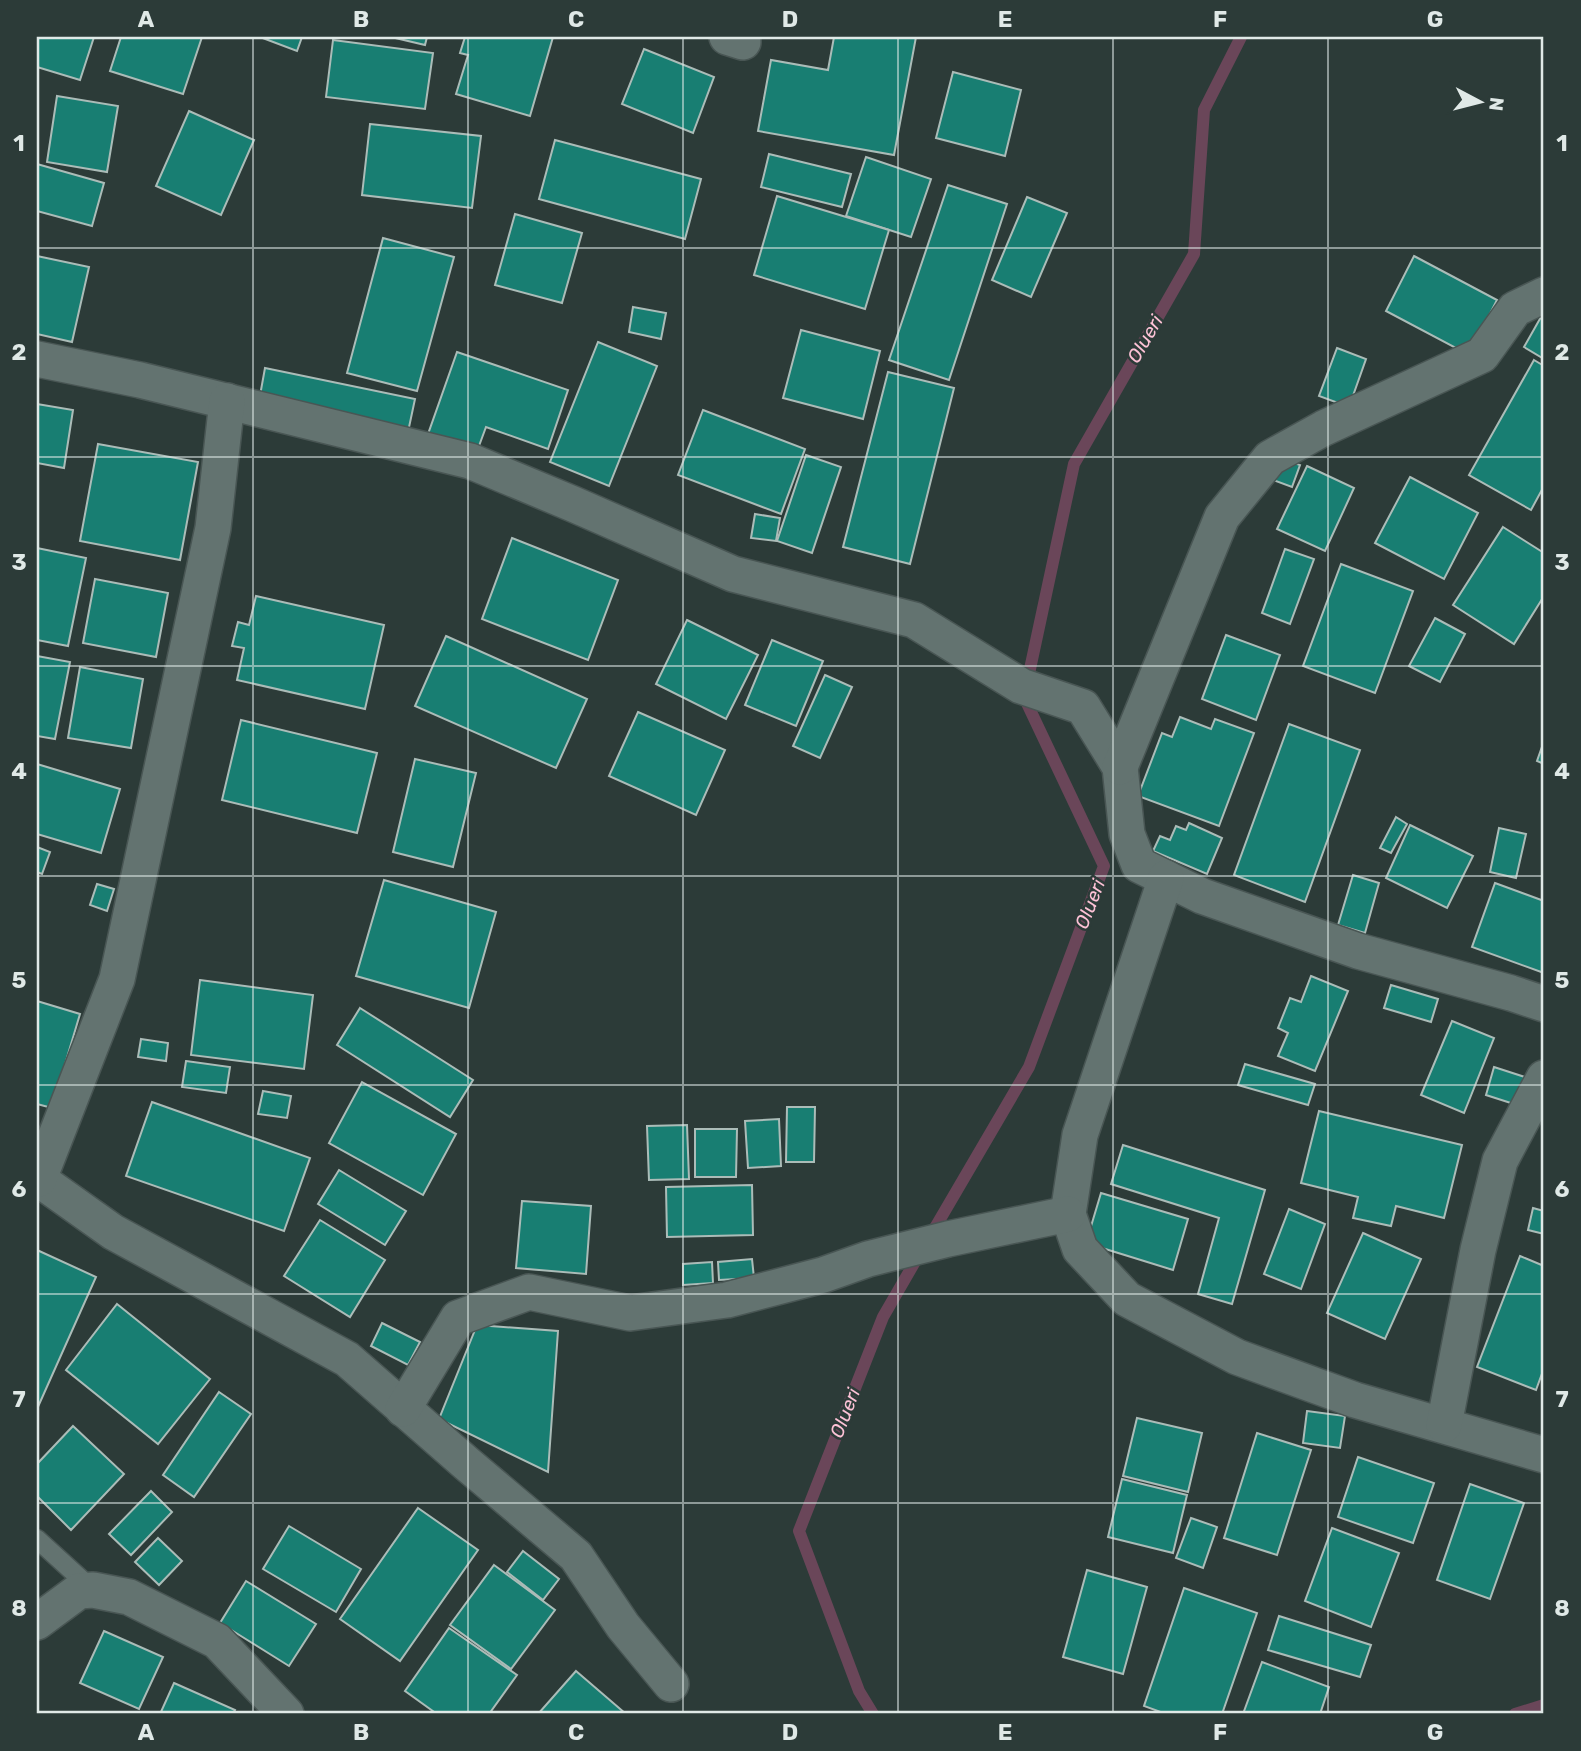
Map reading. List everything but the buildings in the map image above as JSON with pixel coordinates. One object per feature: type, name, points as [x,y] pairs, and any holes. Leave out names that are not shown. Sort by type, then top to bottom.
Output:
[{"type":"street","points":[[1120,767],[1222,517],[1270,458],[1324,428],[1482,355],[1515,309],[1544,295]]},
{"type":"street","points":[[37,359],[140,380],[470,461],[733,574],[914,620],[1021,686],[1083,707],[1120,767],[1127,834],[1139,865],[1202,896],[1357,951],[1544,1004]]},
{"type":"street","points":[[227,401],[213,528],[117,979],[38,1179],[113,1232],[347,1359],[576,1556],[623,1626],[671,1684]]},
{"type":"street","points":[[1166,878],[1080,1135],[1068,1213],[1080,1249],[1127,1299],[1237,1357],[1354,1400],[1544,1455]]},
{"type":"street","points":[[1444,1425],[1478,1251],[1500,1161],[1544,1078]]},
{"type":"street","points":[[404,1409],[458,1318],[529,1292],[631,1312],[727,1300],[823,1275],[868,1259],[1068,1213]]},
{"type":"street","points":[[37,1622],[79,1591],[93,1590],[129,1597],[217,1641],[286,1714]]},
{"type":"lane","points":[[37,1539],[93,1590]]},
{"type":"waterway","name":"Olueri","points":[[929,1238],[1029,1067],[1104,866],[1024,697],[1074,464],[1194,254],[1204,110],[1241,37]]},
{"type":"waterway","name":"Olueri","points":[[873,1714],[859,1691],[799,1531],[883,1317],[920,1253]]},
{"type":"waterway","points":[[1515,1714],[1544,1705]]}]
